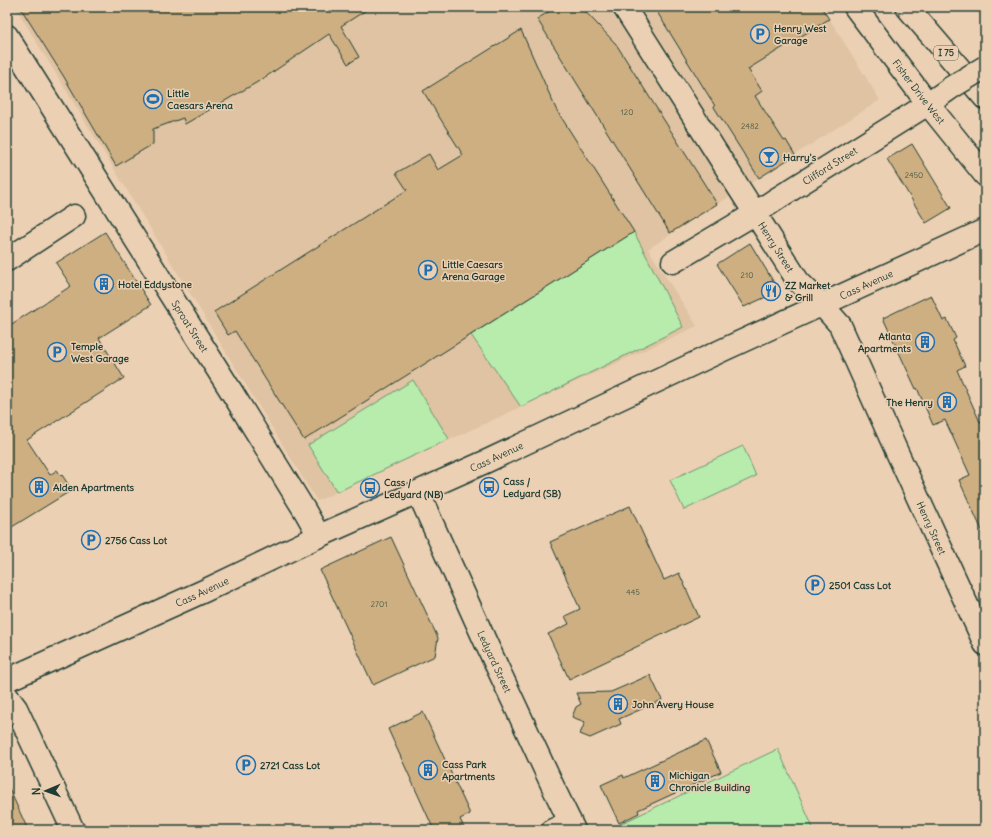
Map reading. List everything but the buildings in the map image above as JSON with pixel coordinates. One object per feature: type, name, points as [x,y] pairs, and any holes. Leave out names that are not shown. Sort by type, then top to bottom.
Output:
[{"type":"main road","name":"Henry Street","points":[[624,7],[754,214],[798,281],[840,325],[985,644]]},
{"type":"main road","name":"Fisher Drive West","points":[[855,7],[928,104],[985,175]]},
{"type":"main road","name":"I 75","points":[[907,7],[985,98]]},
{"type":"main road","name":"Sproat Street","points":[[7,36],[213,363],[319,536]]},
{"type":"main road","name":"Clifford Street","points":[[673,262],[754,214],[928,104],[985,66]]},
{"type":"main road","points":[[7,260],[74,216]]},
{"type":"main road","name":"Cass Avenue","points":[[7,680],[204,591],[319,536],[418,492],[985,230]]},
{"type":"main road","name":"Ledyard Street","points":[[418,492],[555,791],[566,827]]},
{"type":"main road","points":[[7,696],[16,708],[73,830]]},
{"type":"shaded area","points":[[15,7],[822,7],[880,100],[648,249],[697,326],[317,501]]},
{"type":"green space","points":[[634,232],[683,327],[521,407],[471,335]]},
{"type":"green space","points":[[413,380],[449,439],[337,492],[308,445]]},
{"type":"green space","points":[[743,446],[756,476],[684,510],[670,480]]},
{"type":"green space","points":[[778,749],[814,830],[623,830],[620,824]]},
{"type":"place","name":"Henry West Garage","points":[[760,34]]},
{"type":"place","name":"Little Caesars Arena","points":[[153,99]]},
{"type":"place","name":"Harry's","points":[[769,157]]},
{"type":"place","name":"Little Caesars Arena Garage","points":[[428,270]]},
{"type":"place","name":"Hotel Eddystone","points":[[104,284]]},
{"type":"place","name":"ZZ Market & Grill","points":[[771,291]]},
{"type":"place","name":"Atlanta Apartments","points":[[925,342]]},
{"type":"place","name":"Temple West Garage","points":[[57,352]]},
{"type":"place","name":"The Henry","points":[[947,402]]},
{"type":"place","name":"Alden Apartments","points":[[39,487]]},
{"type":"place","name":"Cass / Ledyard (SB)","points":[[489,487]]},
{"type":"place","name":"Cass / Ledyard (NB)","points":[[370,488]]},
{"type":"place","name":"2756 Cass Lot","points":[[91,540]]},
{"type":"place","name":"2501 Cass Lot","points":[[815,585]]},
{"type":"place","name":"John Avery House","points":[[618,704]]},
{"type":"place","name":"2721 Cass Lot","points":[[246,765]]},
{"type":"place","name":"Cass Park Apartments","points":[[428,770]]},
{"type":"place","name":"Michigan Chronicle Building","points":[[655,781]]}]
